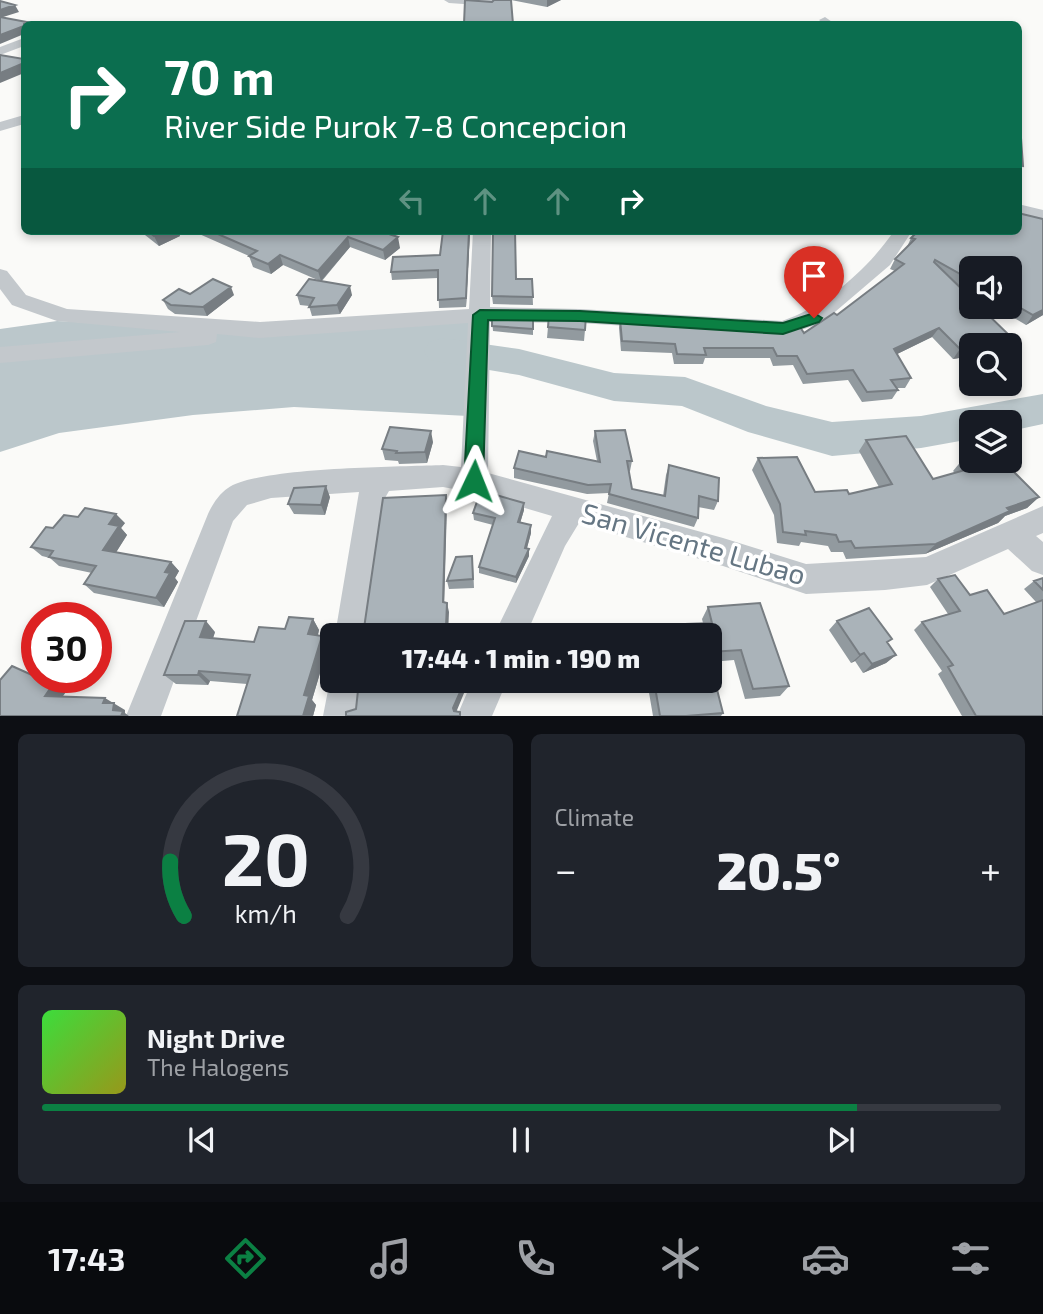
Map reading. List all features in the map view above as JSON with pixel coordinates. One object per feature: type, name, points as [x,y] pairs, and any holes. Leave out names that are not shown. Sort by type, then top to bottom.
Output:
[{"type":"street","points":[[449,0],[492,1],[491,18]]},
{"type":"street","points":[[0,51],[21,43]]},
{"type":"street","points":[[0,127],[21,120]]},
{"type":"street","points":[[1022,210],[1043,215]]},
{"type":"street","points":[[474,481],[482,235]]},
{"type":"street","points":[[0,355],[260,330],[480,315],[580,316],[783,328],[814,318],[883,261],[900,235]]},
{"type":"street","points":[[0,275],[19,300],[42,310],[80,317],[260,330]]},
{"type":"street","name":"San Vicente Lubao","points":[[143,716],[222,514],[238,496],[271,486],[443,476],[474,481],[723,551],[806,579],[927,571],[1043,519]]},
{"type":"street","points":[[353,623],[371,496],[380,481]]},
{"type":"street","points":[[515,623],[554,538],[572,509]]},
{"type":"street","points":[[1012,534],[1043,561]]},
{"type":"street","points":[[340,716],[343,693]]},
{"type":"street","points":[[474,716],[485,693]]},
{"type":"shaded area","points":[[469,320],[468,416],[294,407],[193,415],[59,433],[0,452],[0,329],[57,321],[152,326]]},
{"type":"building","points":[[465,0],[511,0],[513,21],[464,21]]},
{"type":"building","points":[[0,1],[15,5],[0,10]]},
{"type":"building","points":[[0,17],[21,21],[21,27],[0,35]]},
{"type":"building","points":[[0,55],[21,58],[21,64],[0,73]]},
{"type":"building","points":[[1022,214],[1043,219],[1043,310],[1033,315],[1022,309],[1022,256],[959,256],[959,273],[935,260],[959,286],[959,319],[992,319],[1007,333],[959,333],[959,348],[939,328],[894,349],[911,378],[891,380],[898,390],[867,392],[853,370],[807,374],[797,356],[777,356],[773,348],[704,348],[706,355],[677,354],[675,344],[622,341],[620,319],[667,322],[668,325],[787,329],[800,327],[804,333],[834,313],[837,315],[904,264],[895,259],[915,239],[911,238],[914,235],[1022,235]]},
{"type":"building","points":[[220,235],[398,237],[383,250],[348,237],[318,271],[280,255],[268,264],[249,256],[257,251]]},
{"type":"building","points":[[442,235],[469,235],[466,298],[438,300],[438,270],[391,272],[393,257],[440,255]]},
{"type":"building","points":[[493,235],[515,235],[516,279],[532,279],[533,297],[492,296]]},
{"type":"building","points":[[213,279],[231,287],[203,307],[171,305],[163,300],[179,289],[190,294]]},
{"type":"building","points":[[309,279],[350,286],[337,305],[309,307],[314,298],[297,295]]},
{"type":"building","points":[[549,314],[586,315],[585,330],[548,327]]},
{"type":"building","points":[[492,319],[533,319],[533,329],[492,326]]},
{"type":"building","points":[[390,427],[431,431],[425,452],[396,453],[397,451],[382,449]]},
{"type":"building","points":[[625,430],[632,461],[627,461],[632,489],[665,496],[669,465],[719,478],[718,501],[699,496],[698,518],[609,494],[611,484],[588,485],[514,468],[519,451],[546,457],[547,451],[600,462],[595,431]]},
{"type":"building","points":[[906,436],[933,479],[959,472],[1015,473],[1039,497],[1007,508],[1010,511],[936,544],[855,548],[851,541],[839,542],[836,535],[805,531],[806,535],[783,532],[780,504],[758,458],[797,457],[815,492],[847,490],[849,494],[892,484],[866,440]]},
{"type":"building","points":[[326,486],[321,505],[288,504],[294,488]]},
{"type":"building","points":[[446,495],[443,602],[447,603],[446,623],[365,623],[383,498]]},
{"type":"building","points":[[496,495],[524,503],[518,522],[531,525],[525,548],[529,549],[516,577],[479,567],[495,518],[473,513],[479,496]]},
{"type":"building","points":[[85,508],[116,514],[109,524],[119,526],[103,550],[171,562],[165,572],[170,573],[156,598],[84,584],[96,566],[49,557],[53,551],[31,547],[46,527],[53,528],[64,515],[78,517]]},
{"type":"building","points":[[472,556],[473,579],[447,581],[456,557]]},
{"type":"building","points":[[955,575],[970,595],[987,590],[1004,614],[1043,600],[1043,716],[976,716],[948,667],[953,665],[922,622],[960,611],[938,579]]},
{"type":"building","points":[[1043,578],[1043,590],[1034,581]]},
{"type":"building","points":[[760,603],[789,686],[753,689],[741,650],[722,651],[722,623],[712,623],[708,607]]},
{"type":"building","points":[[869,608],[892,639],[887,642],[896,655],[872,664],[864,653],[860,655],[837,621]]},
{"type":"building","points":[[289,617],[313,619],[308,634],[320,636],[304,695],[309,696],[303,716],[237,716],[250,675],[199,671],[198,675],[164,675],[185,621],[206,621],[200,637],[254,642],[259,627],[285,629]]},
{"type":"building","points":[[12,666],[21,670],[21,693],[105,698],[103,703],[114,703],[113,710],[123,711],[121,716],[0,716],[0,680]]},
{"type":"building","points":[[358,693],[460,693],[453,708],[454,711],[460,712],[460,716],[346,716],[346,712],[356,709]]},
{"type":"building","points":[[656,693],[718,693],[723,713],[686,716],[660,716]]},
{"type":"waterway","points":[[442,351],[519,362],[614,387],[685,392],[762,421],[832,439],[921,432],[959,425]]},
{"type":"waterway","points":[[1022,413],[1043,409]]},
{"type":"route","points":[[474,481],[480,315],[580,316],[783,328],[814,318]]}]
